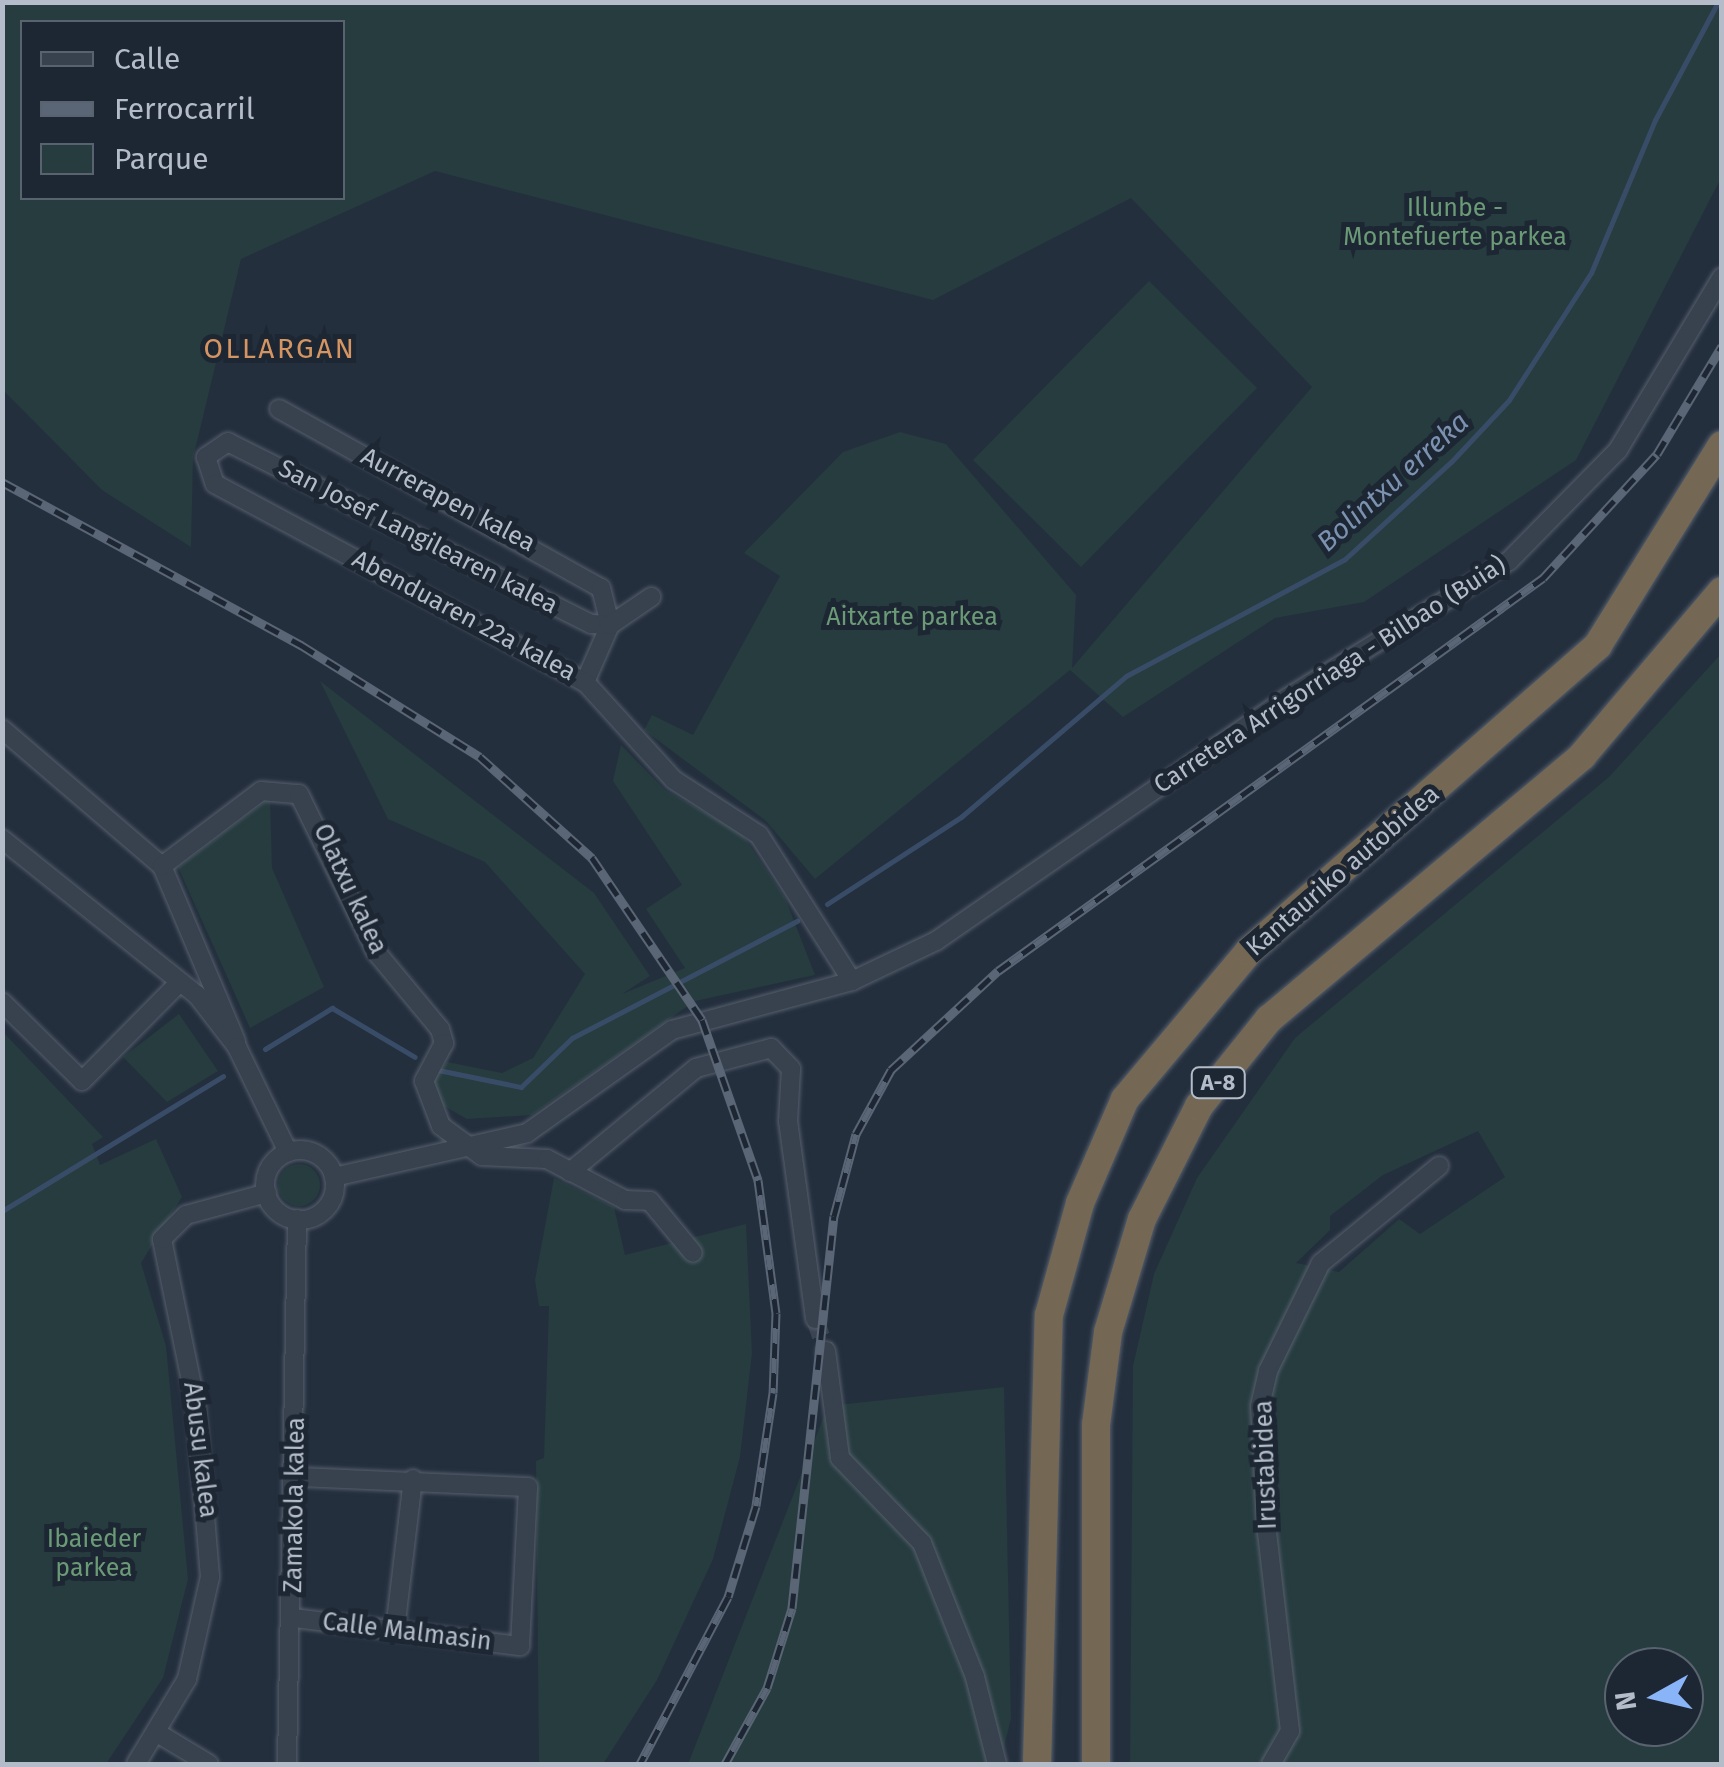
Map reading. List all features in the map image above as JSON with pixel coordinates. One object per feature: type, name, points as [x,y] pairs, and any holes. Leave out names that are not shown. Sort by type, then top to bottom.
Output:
[{"type":"highway","name":"Kantauriko autobidea","points":[[1037,1764],[1050,1315],[1080,1203],[1126,1099],[1249,951],[1508,732],[1617,624],[1722,445]]},
{"type":"highway","points":[[1617,624],[1666,570],[1722,484]]},
{"type":"highway","name":"A-8","points":[[1096,1764],[1096,1425],[1108,1332],[1142,1219],[1199,1106],[1269,1020],[1582,756],[1722,591]]},
{"type":"street","name":"Carretera Arrigorriaga - Bilbao (Buia)","points":[[334,1176],[548,1123],[692,1022],[852,981],[936,942],[1258,718],[1509,561],[1618,450],[1722,277]]},
{"type":"street","name":"Aurrerapen kalea","points":[[278,410],[554,556],[610,601],[610,625]]},
{"type":"street","name":"Abenduaren 22a kalea","points":[[228,442],[211,449],[206,470],[214,484],[585,682],[674,780],[759,835],[789,871],[852,981]]},
{"type":"street","name":"San Josef Langilearen kalea","points":[[228,442],[591,624],[610,625]]},
{"type":"street","points":[[585,682],[610,625],[651,597]]},
{"type":"street","points":[[2,729],[162,866],[237,1046],[288,1152]]},
{"type":"street","name":"Olatxu kalea","points":[[162,866],[261,791],[299,794],[376,952],[440,1029],[444,1044],[424,1081],[441,1126]]},
{"type":"street","points":[[2,839],[180,982],[237,1046]]},
{"type":"street","points":[[2,1002],[82,1080],[180,982]]},
{"type":"street","points":[[570,1172],[696,1068],[771,1048],[791,1069],[788,1121],[815,1319]]},
{"type":"street","points":[[432,1153],[441,1126],[462,1144],[570,1172],[625,1200],[650,1201],[694,1253]]},
{"type":"street","points":[[288,1152],[322,1157],[334,1176],[327,1208],[297,1220],[266,1194],[272,1164],[288,1152]]},
{"type":"street","name":"Irustabidea","points":[[1271,1764],[1290,1731],[1266,1523],[1260,1406],[1268,1371],[1321,1263],[1439,1166]]},
{"type":"street","name":"Abusu kalea","points":[[136,1764],[160,1734],[188,1679],[210,1577],[196,1404],[162,1239],[186,1216],[266,1194]]},
{"type":"street","name":"Zamakola kalea","points":[[287,1764],[294,1618],[297,1220]]},
{"type":"street","points":[[826,1350],[840,1458],[922,1543],[975,1677],[997,1764]]},
{"type":"street","points":[[296,1477],[413,1478],[395,1630]]},
{"type":"street","name":"Calle Malmasin","points":[[294,1618],[520,1646],[522,1482],[413,1478]]},
{"type":"street","points":[[160,1734],[209,1764]]},
{"type":"green space","points":[[2,3],[1721,3],[1721,178],[1576,460],[1364,602],[1275,618],[1123,717],[1070,670],[815,879],[766,821],[644,730],[652,715],[693,735],[780,576],[744,553],[843,452],[900,432],[946,444],[1076,595],[1072,668],[1312,387],[1131,198],[933,300],[435,171],[241,259],[193,458],[191,547],[102,490],[3,390]]},
{"type":"green space","points":[[1149,281],[1257,388],[1081,567],[973,460]]},
{"type":"green space","points":[[1721,654],[1721,1764],[1130,1764],[1133,1366],[1154,1274],[1197,1178],[1295,1038],[1609,777]],"holes":[[[1478,1131],[1505,1177],[1420,1234],[1399,1219],[1339,1272],[1296,1263],[1330,1230],[1330,1216],[1383,1175]]]},
{"type":"green space","points":[[320,681],[594,893],[650,976],[622,994],[685,968],[646,909],[682,885],[613,781],[621,745],[665,790],[742,834],[785,898],[815,975],[695,1001],[532,1115],[467,1119],[439,1103],[433,1082],[447,1062],[502,1073],[533,1058],[585,974],[485,862],[388,819]]},
{"type":"green space","points":[[270,798],[272,868],[324,987],[250,1028],[178,867]]},
{"type":"green space","points":[[179,1014],[218,1071],[167,1102],[123,1057]]},
{"type":"green space","name":"Ibaieder parkea","points":[[2,1031],[103,1137],[92,1144],[100,1165],[156,1139],[182,1197],[141,1263],[166,1346],[188,1579],[163,1678],[106,1764],[3,1764]]},
{"type":"green space","points":[[299,1164],[314,1170],[320,1185],[314,1200],[299,1206],[284,1200],[278,1185],[284,1170]]},
{"type":"green space","points":[[554,1178],[614,1207],[625,1255],[746,1224],[752,1353],[740,1457],[713,1559],[657,1680],[603,1764],[539,1764],[536,1461],[544,1458],[549,1306],[539,1306],[535,1280]]},
{"type":"green space","points":[[1004,1387],[1011,1718],[1000,1764],[688,1764],[828,1406]]},
{"type":"waterway","name":"Bolintxu erreka","points":[[827,904],[961,817],[1126,676],[1345,559],[1451,462],[1509,400],[1591,273],[1655,120],[1718,2]]},
{"type":"waterway","points":[[438,1070],[521,1087],[572,1038],[797,921]]},
{"type":"waterway","points":[[265,1049],[332,1008],[415,1057]]},
{"type":"waterway","points":[[2,1211],[223,1076]]},
{"type":"tunnel","points":[[815,1319],[826,1351]]},
{"type":"railway","points":[[725,1764],[767,1688],[792,1608],[834,1216],[856,1134],[891,1070],[998,971],[1543,578],[1657,454],[1722,346]]},
{"type":"railway","points":[[2,482],[301,645],[480,757],[592,858],[702,1020],[758,1180],[776,1313],[773,1393],[756,1506],[728,1597],[640,1764]]},
{"type":"district","name":"OLLARGAN","points":[[280,349]]},
{"type":"park label","name":"Illunbe - Montefuerte parkea","points":[[1455,224]]},
{"type":"park label","name":"Aitxarte parkea","points":[[912,617]]}]
